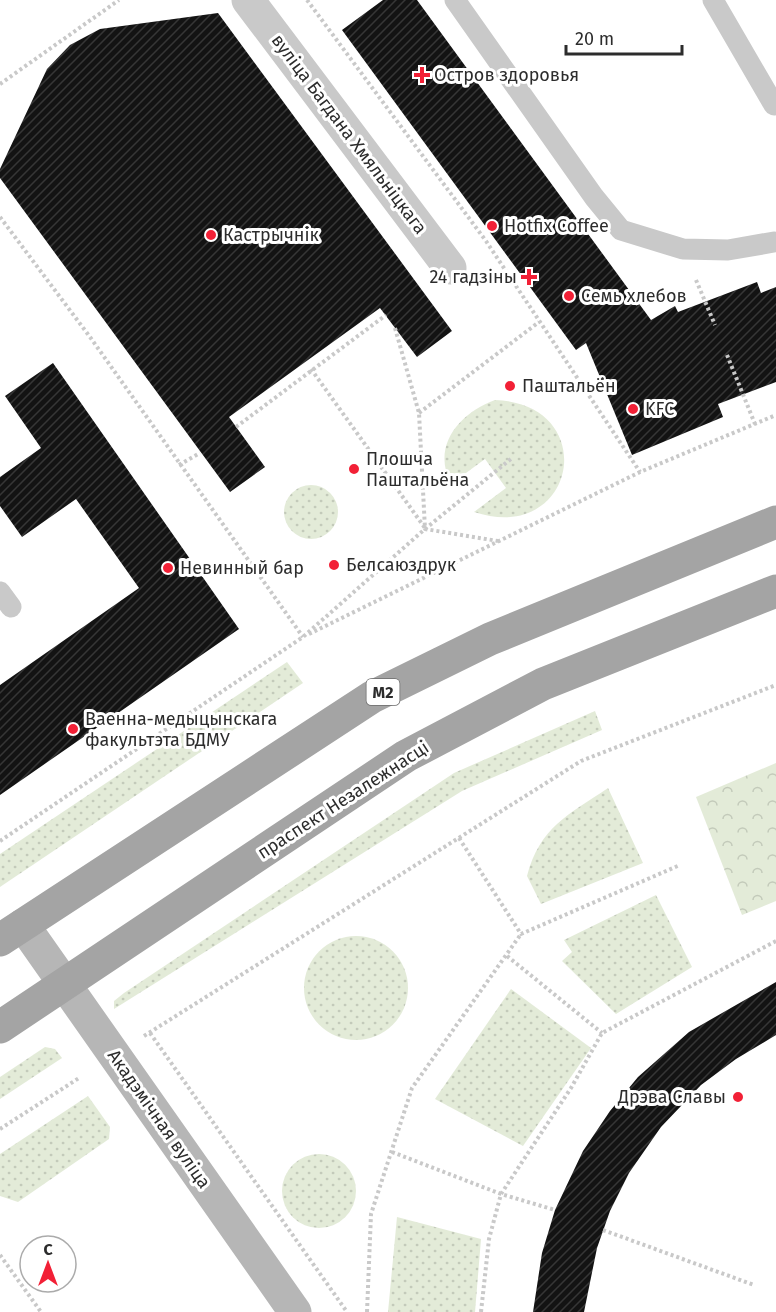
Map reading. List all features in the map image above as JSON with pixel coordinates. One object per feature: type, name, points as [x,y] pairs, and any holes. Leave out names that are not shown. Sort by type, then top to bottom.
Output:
[{"type":"main road","name":"М2","points":[[11,933],[372,697],[490,639],[776,522]]},
{"type":"main road","name":"праспект Незалежнасці","points":[[0,1027],[406,756],[543,684],[776,591]]},
{"type":"street","name":"вуліца Багдана Хмяльніцкага","points":[[248,0],[450,268]]},
{"type":"street","name":"Акадэмічная вуліца","points":[[11,933],[63,985],[295,1312]]},
{"type":"lane","points":[[455,0],[594,197],[621,230],[683,249],[728,250],[774,242]]},
{"type":"lane","points":[[713,0],[776,104]]},
{"type":"path","points":[[0,84],[118,0]]},
{"type":"path","points":[[307,0],[486,241],[640,472]]},
{"type":"path","points":[[0,217],[90,337],[303,637]]},
{"type":"path","points":[[683,249],[715,325]]},
{"type":"path","points":[[236,427],[386,315]]},
{"type":"path","points":[[419,413],[539,322]]},
{"type":"path","points":[[395,328],[419,413],[425,529]]},
{"type":"path","points":[[727,355],[755,424]]},
{"type":"path","points":[[311,369],[425,529],[498,541]]},
{"type":"path","points":[[303,637],[640,472],[776,415]]},
{"type":"path","points":[[179,465],[200,453]]},
{"type":"path","points":[[0,841],[303,637],[425,529],[512,458]]},
{"type":"path","points":[[136,1041],[581,761],[776,685]]},
{"type":"path","points":[[459,838],[521,934]]},
{"type":"path","points":[[367,1312],[371,1214],[412,1088],[521,934],[680,865]]},
{"type":"path","points":[[481,1312],[489,1239],[501,1194],[571,1088],[602,1033],[776,941]]},
{"type":"path","points":[[507,956],[602,1033]]},
{"type":"path","points":[[150,1033],[347,1312]]},
{"type":"path","points":[[0,1129],[79,1078]]},
{"type":"path","points":[[392,1152],[501,1194],[555,1210]]},
{"type":"path","points":[[603,1230],[754,1285]]},
{"type":"path","points":[[0,1255],[40,1312]]},
{"type":"green space","points":[[495,400],[529,407],[551,424],[563,446],[563,470],[554,493],[536,509],[509,517],[474,512],[506,488],[485,459],[451,484],[446,470],[445,456],[452,432],[471,413]]},
{"type":"green space","points":[[306,485],[316,485],[326,489],[334,497],[338,512],[334,527],[326,535],[316,539],[306,539],[296,535],[288,527],[284,517],[284,507],[288,497],[296,489]]},
{"type":"green space","points":[[287,662],[303,683],[0,887],[0,854]]},
{"type":"green space","points":[[595,711],[602,730],[462,791],[114,1009],[114,1001],[124,993],[454,773]]},
{"type":"green space","points":[[776,763],[776,901],[742,915],[696,797]]},
{"type":"green space","points":[[608,788],[643,863],[541,904],[527,876],[540,845],[557,824]]},
{"type":"green space","points":[[656,895],[692,967],[616,1014],[562,961],[572,952],[564,940]]},
{"type":"green space","points":[[356,936],[376,940],[393,951],[404,968],[408,988],[404,1008],[393,1025],[376,1036],[356,1040],[336,1036],[319,1025],[308,1008],[304,988],[308,968],[319,951],[336,940]]},
{"type":"green space","points":[[511,989],[591,1048],[523,1146],[435,1099]]},
{"type":"green space","points":[[45,1047],[55,1049],[62,1058],[0,1099],[0,1077]]},
{"type":"green space","points":[[88,1096],[110,1127],[109,1139],[18,1202],[0,1196],[0,1154]]},
{"type":"green space","points":[[319,1154],[333,1157],[345,1165],[353,1177],[356,1191],[353,1205],[345,1217],[333,1225],[319,1228],[305,1225],[293,1217],[285,1205],[282,1191],[285,1177],[293,1165],[305,1157]]},
{"type":"green space","points":[[397,1217],[481,1239],[475,1312],[388,1312]]},
{"type":"building","points":[[383,0],[417,0],[651,320],[675,306],[678,312],[757,282],[761,293],[776,287],[776,382],[718,404],[723,417],[632,455],[586,343],[576,350],[342,30]]},
{"type":"building","name":"Кастрычнік","points":[[218,13],[452,331],[417,357],[380,308],[229,417],[265,467],[230,492],[0,178],[0,169],[47,69],[70,45],[100,29]]},
{"type":"building","points":[[53,363],[239,629],[0,795],[0,685],[139,588],[76,499],[22,537],[0,506],[0,477],[41,448],[5,396]]},
{"type":"building","points":[[776,982],[776,1035],[736,1059],[701,1085],[661,1127],[629,1173],[610,1211],[597,1248],[584,1312],[533,1312],[542,1253],[555,1210],[583,1151],[610,1111],[638,1077],[689,1032]]},
{"type":"place","name":"Остров здоровья","points":[[422,75]]},
{"type":"place","name":"Hotfix Coffee","points":[[492,226]]},
{"type":"place","name":"Кастрычнік","points":[[211,235]]},
{"type":"place","name":"24 гадзіны","points":[[529,277]]},
{"type":"place","name":"Семь хлебов","points":[[569,296]]},
{"type":"place","name":"Паштальён","points":[[510,386]]},
{"type":"place","name":"KFC","points":[[633,409]]},
{"type":"place","name":"Плошча Паштальёна","points":[[354,469]]},
{"type":"place","name":"Белсаюздрук","points":[[334,565]]},
{"type":"place","name":"Невинный бар","points":[[168,568]]},
{"type":"place","name":"Ваенна-медыцынскага факультэта БДМУ","points":[[73,729]]},
{"type":"place","name":"Дрэва Славы","points":[[738,1097]]}]
